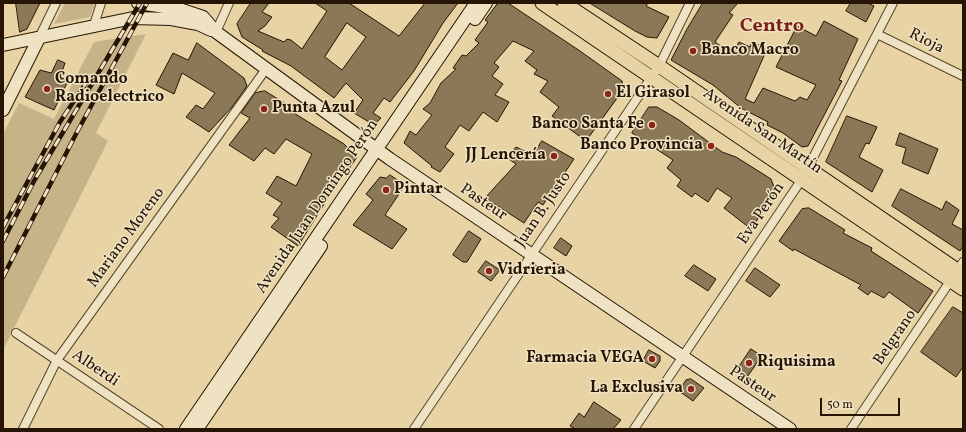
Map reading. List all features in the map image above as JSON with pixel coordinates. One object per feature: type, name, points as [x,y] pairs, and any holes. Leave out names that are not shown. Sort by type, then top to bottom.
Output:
[{"type":"main road","name":"Pasteur","points":[[138,3],[179,9],[202,18],[216,32],[380,152],[790,429]]},
{"type":"main road","name":"Avenida Juan Domingo Perón","points":[[197,429],[380,152],[476,3]]},
{"type":"main road","name":"Avenida Juan Domingo Perón","points":[[186,429],[486,3]]},
{"type":"main road","name":"Avenida San Martín","points":[[542,3],[656,71]]},
{"type":"main road","name":"Avenida San Martín","points":[[564,3],[656,71],[805,174],[959,272],[963,289]]},
{"type":"main road","points":[[3,45],[93,28],[141,17],[171,19],[198,24],[216,32]]},
{"type":"main road","points":[[3,110],[39,38]]},
{"type":"street","points":[[39,38],[56,3]]},
{"type":"street","points":[[93,28],[101,3]]},
{"type":"street","points":[[216,32],[230,3]]},
{"type":"street","name":"Juan B. Justo","points":[[414,429],[656,71],[690,3]]},
{"type":"street","name":"Eva Perón","points":[[634,429],[805,174],[893,3]]},
{"type":"street","name":"Rioja","points":[[877,34],[963,76]]},
{"type":"street","name":"Mariano Moreno","points":[[23,429],[57,360],[266,69]]},
{"type":"street","name":"Belgrano","points":[[852,429],[959,272]]},
{"type":"street","name":"Alberdi","points":[[16,333],[159,429]]},
{"type":"shaded area","points":[[65,3],[95,3],[90,17],[54,24]]},
{"type":"shaded area","points":[[146,34],[96,133],[108,141],[3,350],[3,134],[19,103],[54,119],[94,42]]},
{"type":"building","points":[[16,3],[40,3],[27,29],[20,32]]},
{"type":"building","points":[[251,3],[269,3],[262,12],[272,17],[265,26],[258,31],[284,42],[287,39],[291,40],[302,49],[327,11],[315,3],[349,3],[399,36],[425,3],[458,3],[443,23],[414,71],[390,102],[384,98],[373,113],[381,118],[374,125],[354,113],[363,100],[346,83],[334,98],[291,66],[262,51],[263,50],[242,37],[237,24]],"holes":[[[347,23],[366,37],[342,70],[325,57]]]},
{"type":"building","points":[[508,3],[622,81],[623,90],[586,141],[552,116],[559,107],[540,92],[548,81],[534,74],[537,70],[525,61],[534,51],[513,41],[494,63],[499,67],[492,76],[503,84],[495,95],[509,102],[497,122],[483,112],[469,131],[460,125],[445,147],[454,154],[440,172],[431,167],[432,166],[404,143],[410,131],[416,135],[432,115],[423,109],[430,103],[441,83],[456,69],[453,68],[462,55],[466,56],[479,43],[475,40],[488,22],[485,20],[497,4]]},
{"type":"building","points":[[590,3],[648,3],[646,6],[669,17],[657,38],[647,37]]},
{"type":"building","points":[[703,3],[738,3],[729,13],[733,15],[715,42],[732,54],[739,42],[750,47],[752,42],[767,49],[745,99],[754,103],[763,88],[795,101],[800,97],[807,100],[816,85],[776,67],[797,26],[816,36],[824,21],[858,39],[839,80],[842,81],[808,146],[802,147],[783,133],[767,125],[768,122],[741,108],[713,85],[671,60],[687,29]]},
{"type":"building","points":[[851,3],[868,3],[874,6],[866,22],[846,11]]},
{"type":"building","points":[[197,43],[244,78],[247,86],[232,107],[209,132],[186,117],[196,105],[203,109],[215,93],[182,73],[174,94],[156,85],[173,53],[188,60]]},
{"type":"building","name":"Comando Radioelectrico","points":[[58,60],[65,63],[60,77],[68,81],[54,110],[25,97],[40,70],[51,73]]},
{"type":"building","points":[[265,91],[286,104],[284,107],[344,144],[357,157],[346,173],[344,172],[298,246],[271,227],[279,218],[273,215],[282,203],[266,193],[277,176],[296,186],[312,154],[286,139],[274,154],[265,148],[254,161],[229,145],[250,118],[241,113],[255,93]]},
{"type":"building","points":[[649,107],[657,107],[679,120],[722,152],[736,157],[771,179],[776,192],[751,229],[724,208],[732,198],[717,188],[708,202],[695,193],[692,197],[677,186],[681,180],[667,168],[673,160],[632,133]]},
{"type":"building","points":[[847,116],[877,127],[869,144],[866,143],[859,157],[883,170],[872,192],[826,162]]},
{"type":"building","points":[[900,133],[938,149],[928,174],[902,163],[906,148],[896,145]]},
{"type":"building","points":[[542,141],[574,159],[543,205],[538,202],[524,223],[485,198],[516,164],[507,158],[516,147],[533,155]]},
{"type":"building","points":[[390,175],[405,185],[385,215],[407,229],[392,249],[353,225],[373,200],[366,194],[380,177],[386,178]]},
{"type":"building","points":[[901,189],[942,210],[946,201],[959,210],[952,224],[963,230],[963,246],[960,251],[892,206]]},
{"type":"building","points":[[809,208],[845,230],[843,233],[872,248],[871,251],[933,291],[918,313],[889,292],[884,298],[871,291],[868,295],[858,288],[861,285],[794,249],[793,251],[779,241],[802,209]]},
{"type":"building","points":[[469,231],[481,239],[467,262],[463,262],[453,255]]},
{"type":"building","points":[[561,238],[572,246],[566,256],[554,248]]},
{"type":"building","name":"Vidrieria","points":[[486,261],[500,270],[491,281],[478,272]]},
{"type":"building","points":[[694,265],[716,279],[708,291],[685,276]]},
{"type":"building","points":[[755,268],[780,285],[770,297],[746,281]]},
{"type":"building","points":[[953,307],[963,313],[963,367],[956,377],[921,352]]},
{"type":"building","name":"Riquisima","points":[[751,349],[762,356],[747,377],[737,370]]},
{"type":"building","name":"Farmacia VEGA","points":[[649,350],[660,356],[660,361],[655,368],[643,361]]},
{"type":"building","name":"La Exclusiva","points":[[691,379],[704,388],[693,401],[679,391],[686,380]]},
{"type":"building","points":[[594,402],[621,420],[613,429],[575,429],[570,426],[579,413],[584,417]]},
{"type":"railway","points":[[3,241],[34,181],[140,3]]},
{"type":"railway","points":[[3,277],[77,132],[147,3]]},
{"type":"railway","points":[[3,227],[60,122],[86,83]]},
{"type":"place","name":"Banco Macro","points":[[693,51]]},
{"type":"place","name":"Comando Radioelectrico","points":[[47,89]]},
{"type":"place","name":"El Girasol","points":[[608,94]]},
{"type":"place","name":"Punta Azul","points":[[264,109]]},
{"type":"place","name":"Banco Santa Fe","points":[[652,125]]},
{"type":"place","name":"Banco Provincia","points":[[711,146]]},
{"type":"place","name":"JJ Lencería","points":[[554,156]]},
{"type":"place","name":"Pintar","points":[[386,190]]},
{"type":"place","name":"Vidrieria","points":[[489,271]]},
{"type":"place","name":"Farmacia VEGA","points":[[652,359]]},
{"type":"place","name":"Riquisima","points":[[749,363]]},
{"type":"place","name":"La Exclusiva","points":[[691,389]]},
{"type":"district","name":"Centro","points":[[772,27]]}]
